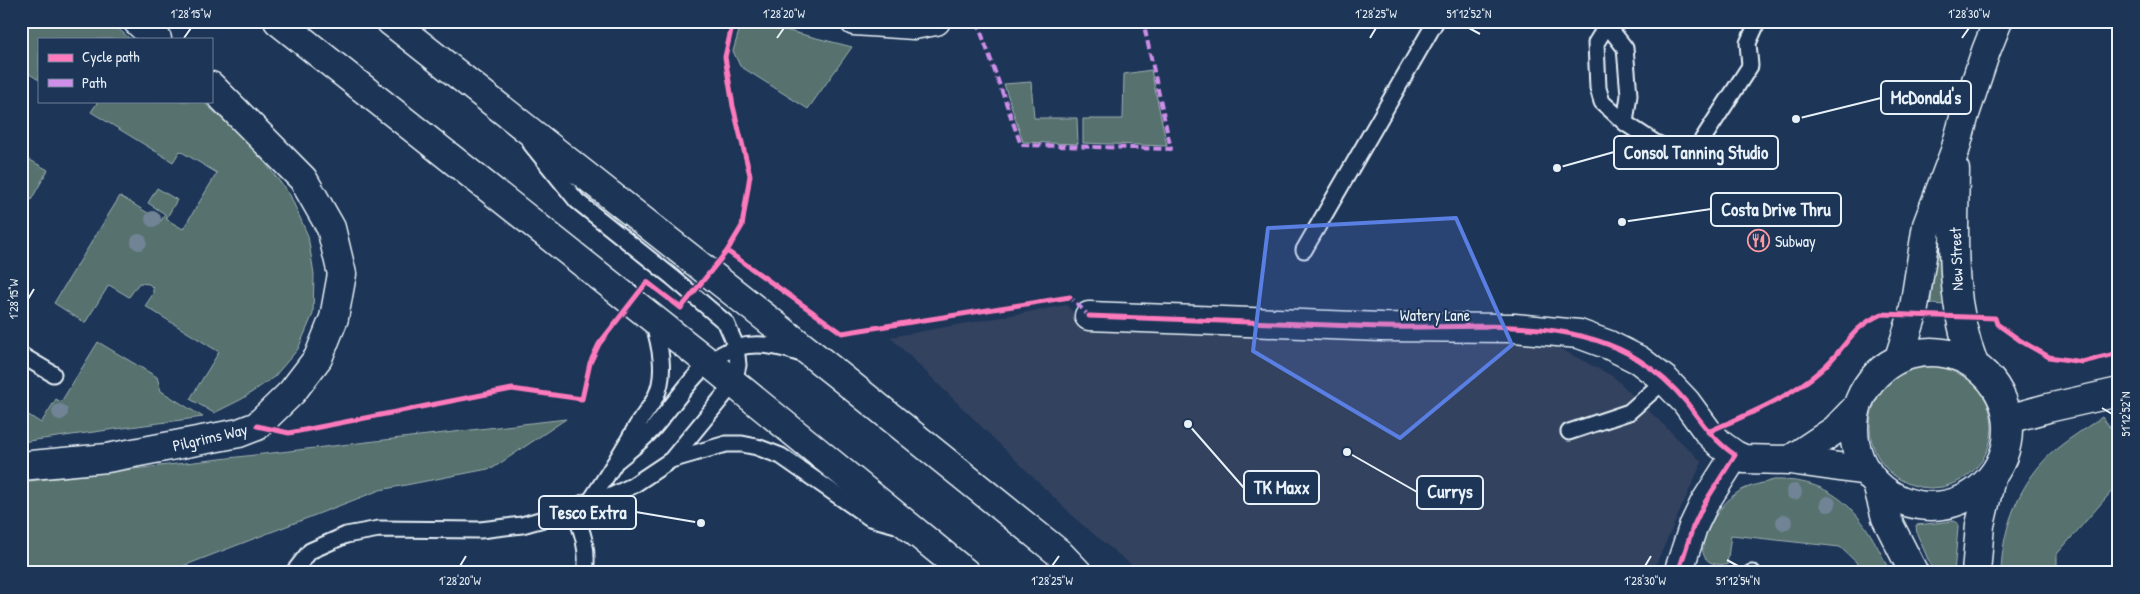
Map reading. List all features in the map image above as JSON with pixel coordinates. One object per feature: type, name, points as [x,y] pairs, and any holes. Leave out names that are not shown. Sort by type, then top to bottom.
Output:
[{"type":"main road","points":[[137,21],[156,38]]},
{"type":"main road","points":[[278,21],[734,383],[966,573]]},
{"type":"main road","points":[[390,21],[837,374],[1058,553],[1078,573]]},
{"type":"main road","points":[[854,21],[914,25],[936,21]]},
{"type":"main road","name":"New Street","points":[[1899,358],[1912,314],[1927,225],[1955,151],[1965,114],[1998,21]]},
{"type":"main road","name":"Pilgrims Way","points":[[21,466],[107,458],[239,433],[257,426],[292,392],[318,358],[334,318],[342,274],[331,228],[303,179],[212,87]]},
{"type":"main road","name":"New Street","points":[[1955,151],[1954,279],[1964,340],[1974,364]]},
{"type":"main road","name":"Watery Lane","points":[[1090,316],[1382,327],[1547,330],[1579,334],[1609,345],[1639,360],[1665,380],[1686,402],[1720,446],[1735,455],[1744,459],[1758,461],[1790,460],[1872,478]]},
{"type":"main road","name":"New Street","points":[[1918,352],[1937,352],[1956,356],[1974,364],[1991,379],[2002,397],[2008,419],[2008,440],[2002,460],[1991,478],[1976,492],[1963,499],[1936,506],[1914,504],[1894,497],[1872,478],[1857,452],[1855,437],[1856,408],[1874,376],[1899,358],[1918,352]]},
{"type":"main road","points":[[2008,419],[2119,392]]},
{"type":"main road","points":[[1790,460],[1836,430],[1856,408]]},
{"type":"main road","points":[[1680,572],[1693,528],[1704,504],[1735,455]]},
{"type":"main road","points":[[1872,478],[1886,518],[1914,573]]},
{"type":"main road","points":[[1976,573],[1980,525],[1991,478]]},
{"type":"lane","points":[[1304,250],[1436,21]]},
{"type":"lane","points":[[1625,123],[1629,95],[1625,48],[1607,23],[1596,43],[1598,88],[1602,102],[1625,123],[1654,142],[1678,154],[1699,144],[1750,66],[1748,43],[1758,21]]},
{"type":"lane","points":[[293,573],[310,551],[346,535],[379,529],[480,530],[522,525],[547,518],[591,500],[610,497],[632,486],[671,460],[734,383],[738,365],[736,346],[726,322],[577,201],[504,112]]},
{"type":"lane","points":[[591,500],[656,398],[660,384],[662,364],[659,343],[652,318]]},
{"type":"lane","points":[[618,460],[651,431],[693,378],[709,363],[736,346],[755,344],[781,347],[804,355],[837,374]]},
{"type":"lane","points":[[21,355],[53,374]]},
{"type":"lane","points":[[1569,432],[1630,412],[1665,380]]},
{"type":"lane","points":[[671,460],[726,444],[742,444],[757,447],[781,456],[870,518],[916,531]]},
{"type":"lane","points":[[574,508],[585,538],[587,562],[585,573]]},
{"type":"highlighted area","points":[[1456,218],[1512,345],[1400,438],[1253,351],[1268,228]]},
{"type":"shaded area","points":[[1066,305],[1087,326],[1540,338],[1614,377],[1702,462],[1652,573],[1141,573],[1080,523],[890,337]]},
{"type":"green space","points":[[21,21],[110,21],[129,38],[38,38],[38,79],[21,69]]},
{"type":"green space","points":[[742,21],[763,21],[777,28],[852,47],[808,109],[740,66],[733,51]]},
{"type":"green space","points":[[1151,70],[1167,146],[1083,143],[1083,119],[1123,119],[1124,74]]},
{"type":"green space","points":[[1031,82],[1034,118],[1077,118],[1078,144],[1023,142],[1004,84]]},
{"type":"green space","points":[[203,102],[249,142],[290,195],[308,236],[314,274],[313,314],[298,349],[274,377],[242,399],[214,413],[190,399],[219,352],[145,306],[153,294],[153,288],[149,284],[139,283],[129,297],[109,285],[85,323],[54,303],[120,196],[161,221],[165,214],[148,203],[157,188],[177,200],[166,219],[183,229],[217,173],[180,151],[173,162],[91,112],[97,103]]},
{"type":"green space","points":[[21,155],[48,170],[31,200],[21,194]]},
{"type":"green space","points":[[1934,241],[1945,241],[1945,305],[1931,304]]},
{"type":"green space","points":[[98,342],[157,377],[161,391],[203,417],[21,442],[21,410],[41,423],[56,399],[61,402]]},
{"type":"green space","points":[[1931,366],[1954,370],[1974,384],[1988,404],[1992,427],[1988,450],[1974,470],[1954,484],[1931,488],[1908,484],[1888,470],[1874,450],[1870,427],[1874,404],[1888,384],[1908,370]]},
{"type":"green space","points":[[2102,417],[2119,439],[2119,483],[2057,554],[2057,573],[2001,573],[2007,529],[2024,488],[2047,457]]},
{"type":"green space","points":[[566,419],[493,468],[380,490],[165,573],[21,573],[21,482]]},
{"type":"green space","points":[[1774,480],[1796,481],[1816,486],[1832,494],[1847,505],[1871,535],[1890,573],[1863,573],[1856,562],[1840,547],[1731,535],[1727,565],[1712,563],[1705,557],[1703,549],[1704,539],[1708,528],[1721,508],[1743,489]]},
{"type":"green space","points":[[1954,521],[1958,523],[1958,528],[1954,573],[1934,573],[1917,534],[1916,525]]},
{"type":"marked path","points":[[977,21],[1021,145],[1171,149],[1143,21]]},
{"type":"marked path","points":[[1067,297],[1070,297],[1089,316]]},
{"type":"cycle path","points":[[727,251],[742,226],[750,175],[733,106],[725,57],[733,21]]},
{"type":"cycle path","points":[[257,426],[289,433],[512,389],[582,399],[590,363],[599,344],[647,282],[681,308],[727,251],[842,333],[1070,297]]},
{"type":"cycle path","points":[[1708,432],[1767,405],[1795,389],[1821,370],[1855,332],[1882,314],[1995,318],[1997,324],[2049,357],[2082,362],[2119,353]]},
{"type":"cycle path","points":[[1089,316],[1380,327],[1514,327],[1580,336],[1611,345],[1639,360],[1665,380],[1682,397],[1715,438],[1735,455],[1704,504],[1693,527],[1678,573]]},
{"type":"place","name":"McDonald's","points":[[1796,119]]},
{"type":"place","name":"Consol Tanning Studio","points":[[1557,168]]},
{"type":"place","name":"Costa Drive Thru","points":[[1622,222]]},
{"type":"place","name":"Subway","points":[[1759,241]]},
{"type":"place","name":"TK Maxx","points":[[1188,424]]},
{"type":"place","name":"Currys","points":[[1347,452]]},
{"type":"place","name":"Tesco Extra","points":[[701,523]]}]
